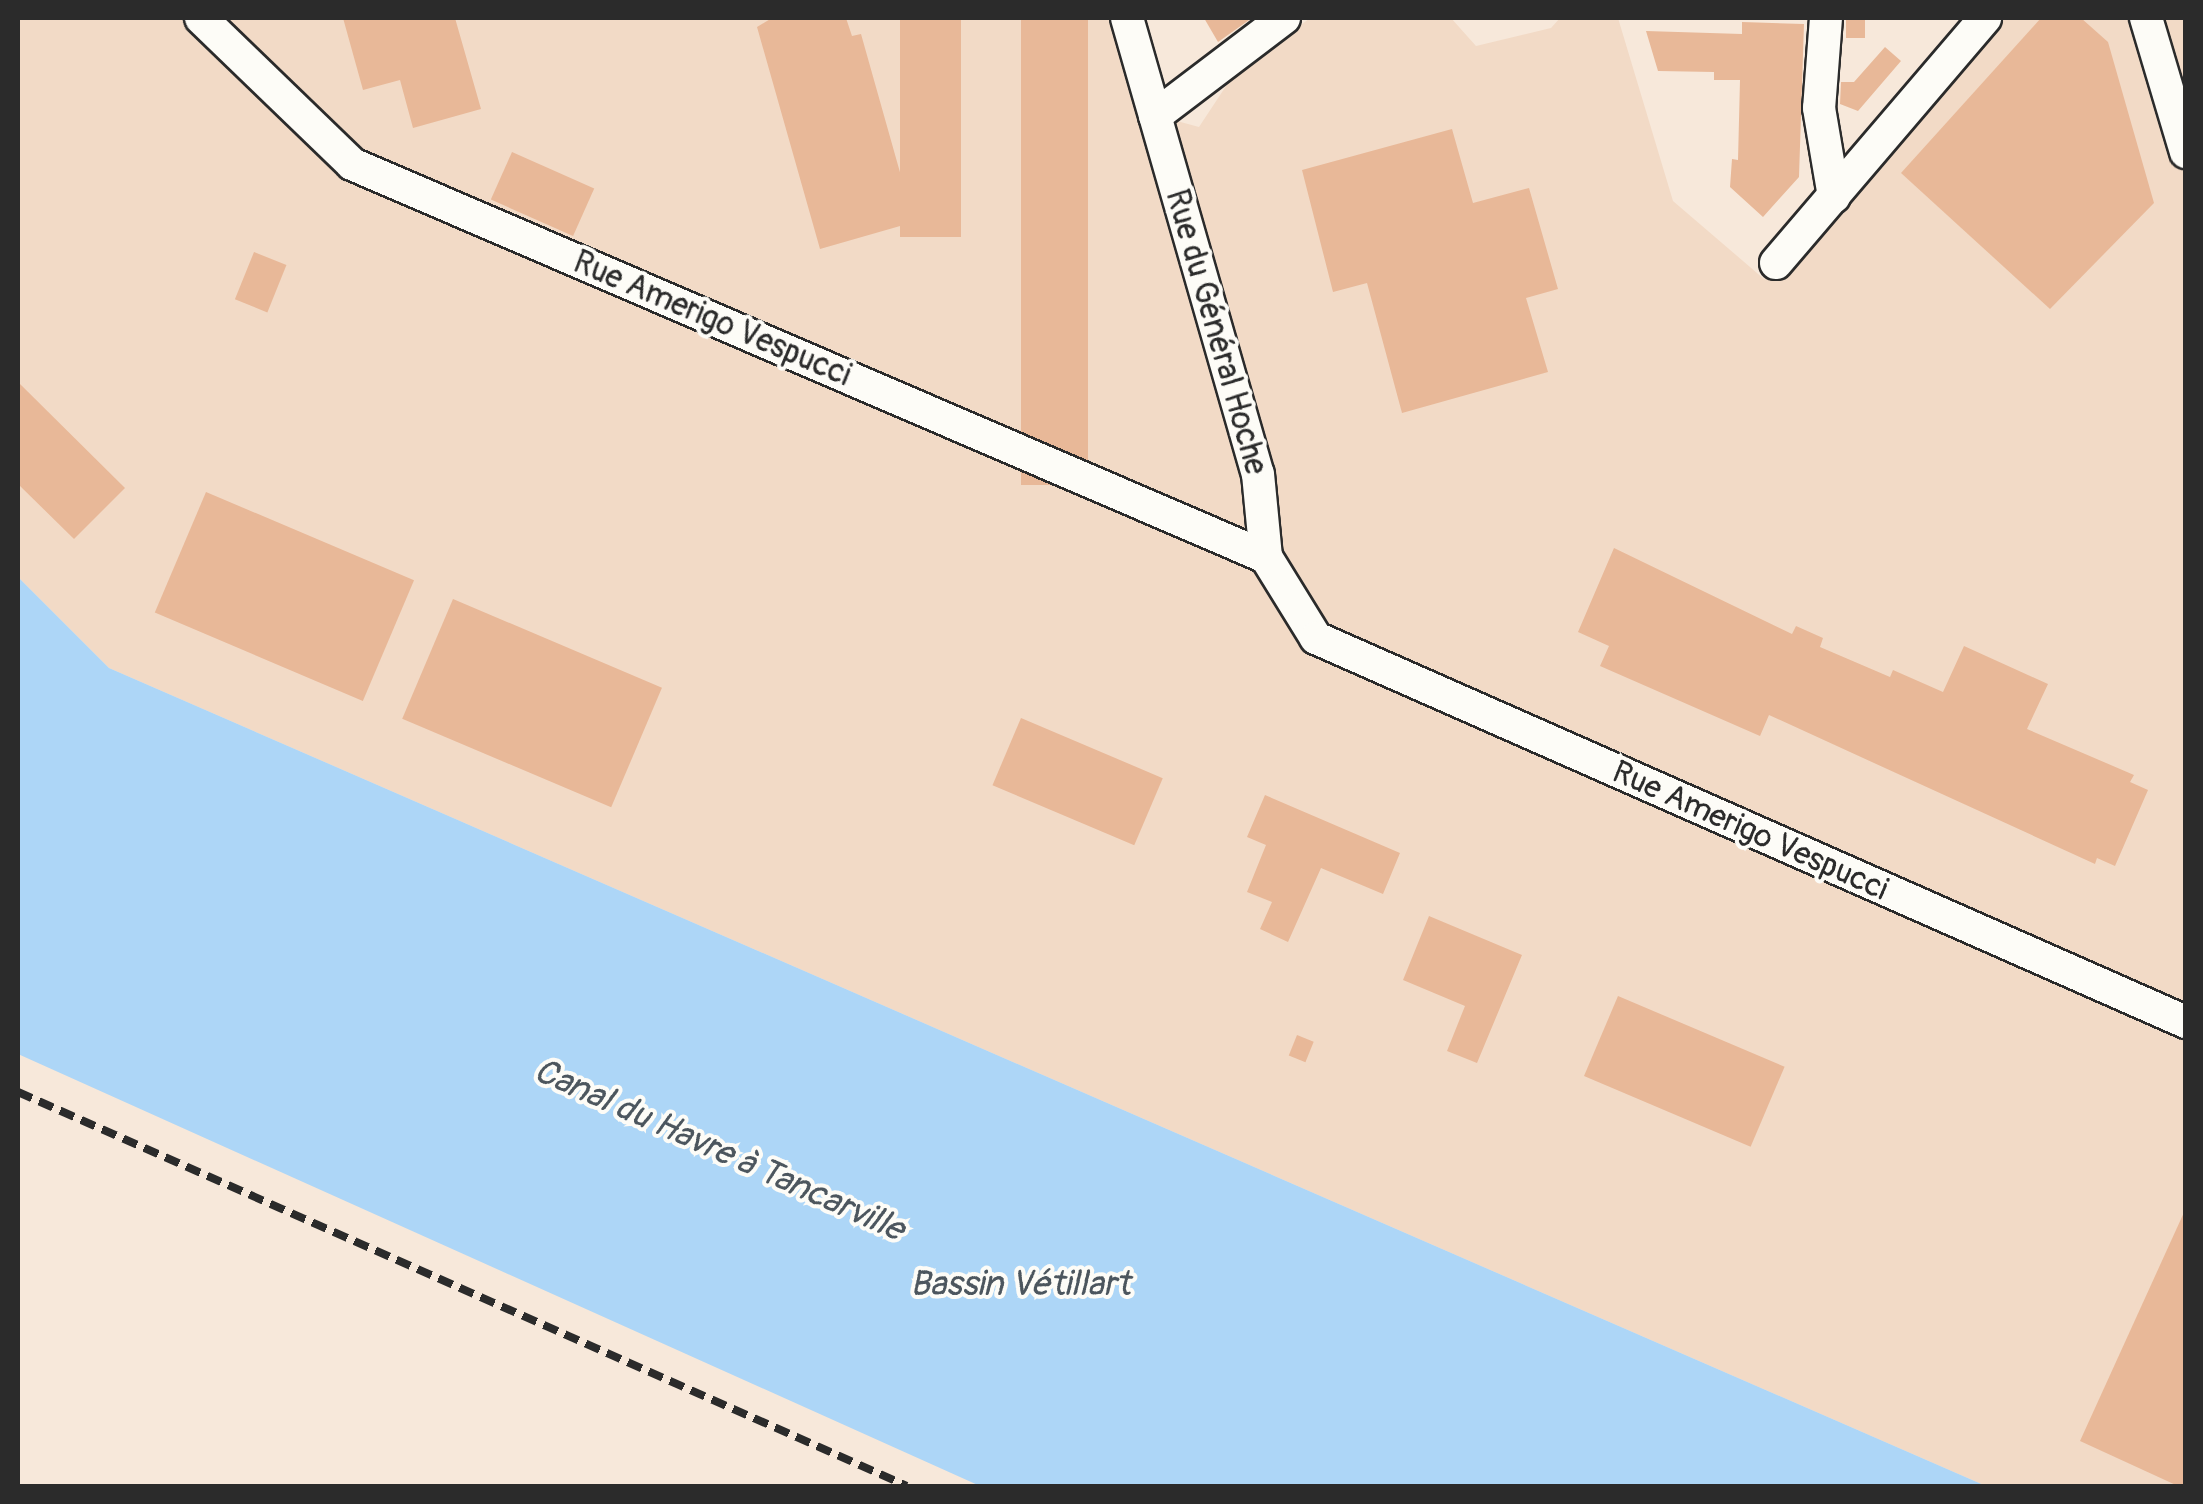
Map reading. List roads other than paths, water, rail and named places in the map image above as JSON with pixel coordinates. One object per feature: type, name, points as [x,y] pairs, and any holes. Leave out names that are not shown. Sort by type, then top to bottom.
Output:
[{"type":"street","name":"Rue Amerigo Vespucci","points":[[200,18],[352,164],[1266,556]]},
{"type":"street","name":"Rue du Général Hoche","points":[[1127,18],[1258,474],[1266,556],[1316,638]]},
{"type":"street","points":[[1155,116],[1284,18]]},
{"type":"street","points":[[1826,18],[1819,108],[1834,197]]},
{"type":"street","points":[[1776,263],[1985,18]]},
{"type":"street","points":[[2146,18],[2186,152]]},
{"type":"street","name":"Rue Amerigo Vespucci","points":[[1316,638],[2186,1022]]},
{"type":"water","name":"Bassin Vétillart","points":[[18,577],[109,668],[1986,1486],[980,1486],[18,1054]]},
{"type":"railway","points":[[18,1092],[907,1486]]},
{"type":"water label","name":"Canal du Havre à Tancarville","points":[[719,1150]]}]
